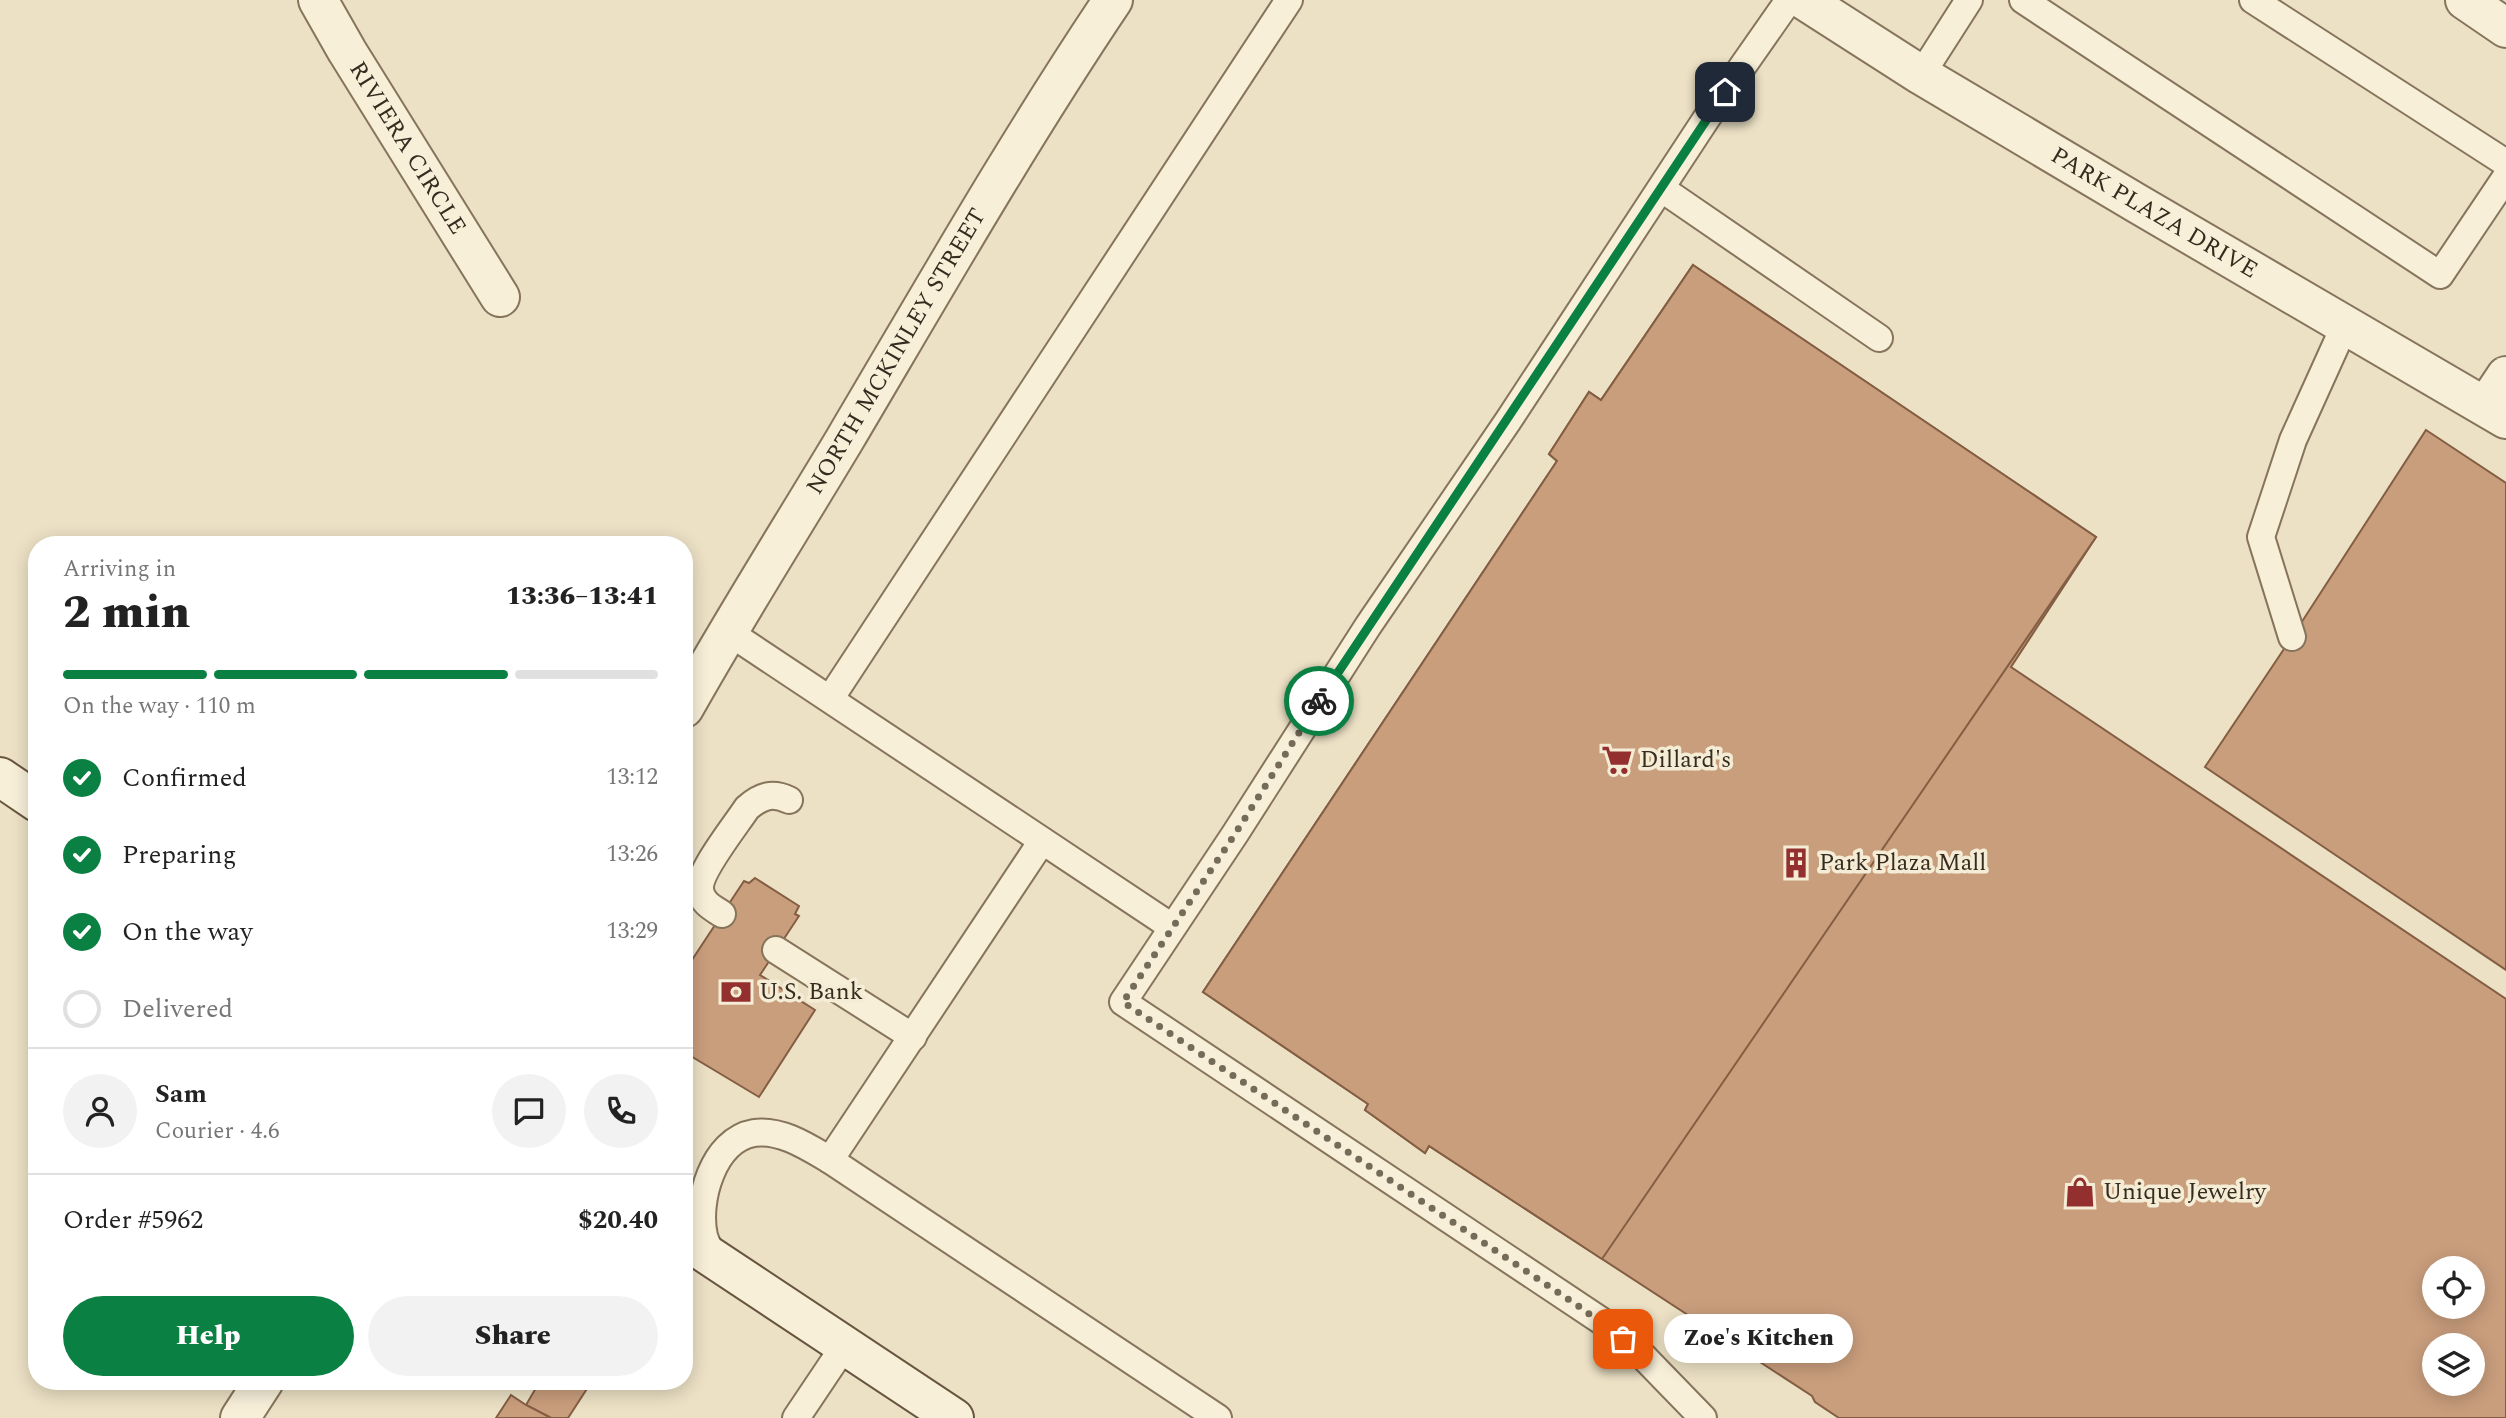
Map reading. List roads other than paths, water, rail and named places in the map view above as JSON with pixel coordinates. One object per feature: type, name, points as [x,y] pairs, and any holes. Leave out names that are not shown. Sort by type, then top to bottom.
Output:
[{"type":"street","name":"RIVIERA CIRCLE","points":[[318,0],[500,296]]},
{"type":"street","name":"NORTH MCKINLEY STREET","points":[[693,692],[936,283],[1071,62],[1113,0]]},
{"type":"street","points":[[2465,0],[2506,28]]},
{"type":"street","name":"PARK PLAZA DRIVE","points":[[1811,3],[1922,75],[2345,325],[2499,400]]},
{"type":"street","points":[[0,777],[28,796]]},
{"type":"street","points":[[693,1245],[954,1418]]},
{"type":"street","points":[[240,1418],[258,1390]]},
{"type":"lane","points":[[830,699],[1289,0]]},
{"type":"lane","points":[[1922,75],[1969,0]]},
{"type":"lane","points":[[2023,0],[2440,275],[2506,177]]},
{"type":"lane","points":[[2253,0],[2506,163]]},
{"type":"lane","points":[[1703,1418],[1638,1351],[1609,1326],[1123,1002],[1376,615],[1662,189],[1712,110],[1811,3]]},
{"type":"lane","points":[[1662,189],[1879,338]]},
{"type":"lane","points":[[2292,637],[2261,537],[2293,440],[2345,325]]},
{"type":"lane","points":[[727,631],[1172,927]]},
{"type":"lane","points":[[722,914],[707,905],[700,890],[705,872],[747,808],[757,799],[767,795],[779,795],[789,800]]},
{"type":"lane","points":[[830,1160],[1042,841]]},
{"type":"lane","points":[[776,950],[913,1037]]},
{"type":"lane","points":[[715,1261],[705,1237],[704,1196],[711,1174],[730,1146],[741,1138],[755,1133],[771,1133],[830,1160],[1218,1418]]},
{"type":"lane","points":[[796,1418],[845,1346]]},
{"type":"place","name":"Dillard's","points":[[1617,760]]},
{"type":"place","name":"Park Plaza Mall","points":[[1796,863]]},
{"type":"place","name":"U.S. Bank","points":[[736,992]]},
{"type":"place","name":"Unique Jewelry","points":[[2080,1192]]},
{"type":"place","name":"Zoe's Kitchen","points":[[1623,1339]]}]
